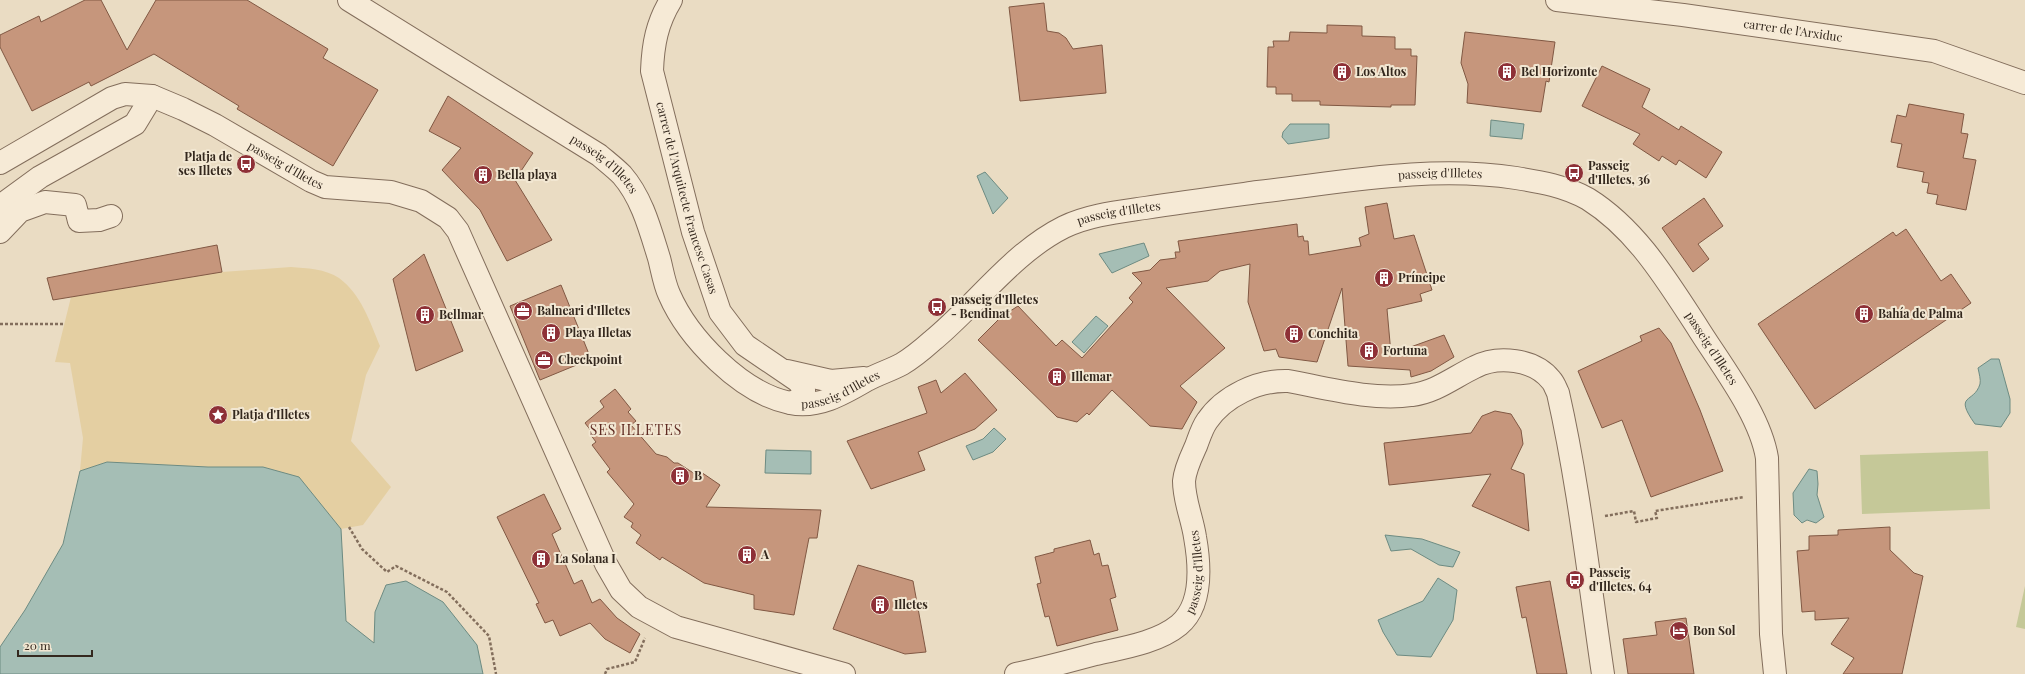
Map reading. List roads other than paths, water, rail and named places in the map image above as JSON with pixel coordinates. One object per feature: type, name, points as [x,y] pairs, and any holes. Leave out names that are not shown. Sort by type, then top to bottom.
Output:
[{"type":"street","name":"passeig d'Illetes","points":[[349,0],[599,155],[622,175],[635,194],[647,218],[668,292],[692,332],[704,348],[737,376],[775,399],[809,406],[841,395],[875,376],[903,363],[932,342],[1031,249],[1064,228],[1093,217],[1210,198],[1401,175],[1441,173],[1487,174],[1566,188],[1589,200],[1612,218],[1638,242],[1666,278],[1758,426],[1764,440],[1767,458],[1771,634],[1775,674]]},
{"type":"street","name":"carrer de l'Arquitecte Francesc Casas","points":[[670,0],[660,21],[653,46],[652,71],[693,232],[720,312],[745,345],[798,381],[804,389],[804,397],[791,403]]},
{"type":"street","name":"carrer de l'Arxiduc","points":[[1557,0],[1683,15],[1934,51],[2025,83]]},
{"type":"street","name":"passeig d'Illetes","points":[[0,163],[112,98],[125,94],[152,96],[215,125],[311,181],[325,187],[391,192],[421,201],[448,218],[458,231],[606,564],[621,590],[639,607],[676,627],[844,674]]},
{"type":"street","points":[[0,206],[40,178],[136,124],[152,96]]},
{"type":"street","points":[[0,232],[20,211],[45,202],[75,205],[80,221],[99,220],[111,216]]},
{"type":"street","name":"passeig d'Illetes","points":[[1016,674],[1150,640],[1179,626],[1189,614],[1195,599],[1198,567],[1195,536],[1185,500],[1184,479],[1189,461],[1207,421],[1220,407],[1247,389],[1264,383],[1288,381],[1353,394],[1412,395],[1446,384],[1475,366],[1490,361],[1519,362],[1530,365],[1551,380],[1558,393],[1582,520],[1588,574],[1603,674]]},
{"type":"street","name":"carrer de l'Arquitecte Francesc Casas","points":[[782,370],[831,381],[854,380],[875,376]]},
{"type":"water","points":[[1491,120],[1524,124],[1522,139],[1490,136]]},
{"type":"water","points":[[1290,124],[1329,124],[1329,138],[1288,144],[1282,137],[1283,132]]},
{"type":"water","points":[[985,172],[1008,198],[993,214],[977,176]]},
{"type":"water","points":[[1144,243],[1149,256],[1112,273],[1099,254]]},
{"type":"water","points":[[1096,316],[1108,326],[1084,353],[1072,342]]},
{"type":"water","points":[[1991,359],[1999,359],[2010,399],[2010,413],[2001,427],[1975,424],[1965,403],[1974,394],[1980,384],[1978,368]]},
{"type":"water","points":[[994,428],[1006,439],[993,452],[973,460],[966,446],[983,439]]},
{"type":"water","points":[[766,450],[811,451],[811,474],[765,473]]},
{"type":"water","points":[[107,462],[208,467],[263,467],[299,477],[341,529],[346,621],[374,643],[375,612],[386,585],[406,581],[443,602],[477,645],[483,674],[0,674],[0,647],[25,610],[63,544],[80,471]]},
{"type":"water","points":[[1809,469],[1817,471],[1817,495],[1824,517],[1816,523],[1807,520],[1802,523],[1794,515],[1793,493]]},
{"type":"water","points":[[1385,535],[1422,539],[1460,552],[1453,567],[1439,565],[1411,549],[1391,551]]},
{"type":"water","points":[[1438,578],[1457,590],[1453,620],[1431,657],[1397,655],[1383,632],[1378,620],[1423,601]]},
{"type":"place","name":"Los Altos","points":[[1342,72]]},
{"type":"place","name":"Bel Horizonte","points":[[1507,72]]},
{"type":"place","name":"Platja de ses Illetes","points":[[246,164]]},
{"type":"place","name":"Passeig d'Illetes, 36","points":[[1574,173]]},
{"type":"place","name":"Bella playa","points":[[483,175]]},
{"type":"place","name":"Príncipe","points":[[1384,278]]},
{"type":"place","name":"passeig d'Illetes - Bendinat","points":[[937,307]]},
{"type":"place","name":"Balneari d'Illetes","points":[[523,311]]},
{"type":"place","name":"Bahía de Palma","points":[[1864,314]]},
{"type":"place","name":"Bellmar","points":[[425,315]]},
{"type":"place","name":"Playa Illetas","points":[[551,333]]},
{"type":"place","name":"Conchita","points":[[1294,334]]},
{"type":"place","name":"Fortuna","points":[[1369,351]]},
{"type":"place","name":"Checkpoint","points":[[544,360]]},
{"type":"place","name":"Illemar","points":[[1057,377]]},
{"type":"place","name":"Platja d'Illetes","points":[[218,415]]},
{"type":"place","name":"B","points":[[680,476]]},
{"type":"place","name":"A","points":[[747,555]]},
{"type":"place","name":"La Solana I","points":[[541,559]]},
{"type":"place","name":"Passeig d'Illetes, 64","points":[[1575,580]]},
{"type":"place","name":"Illetes","points":[[880,605]]},
{"type":"place","name":"Bon Sol","points":[[1679,631]]},
{"type":"district","name":"SES ILLETES","points":[[636,430]]}]
